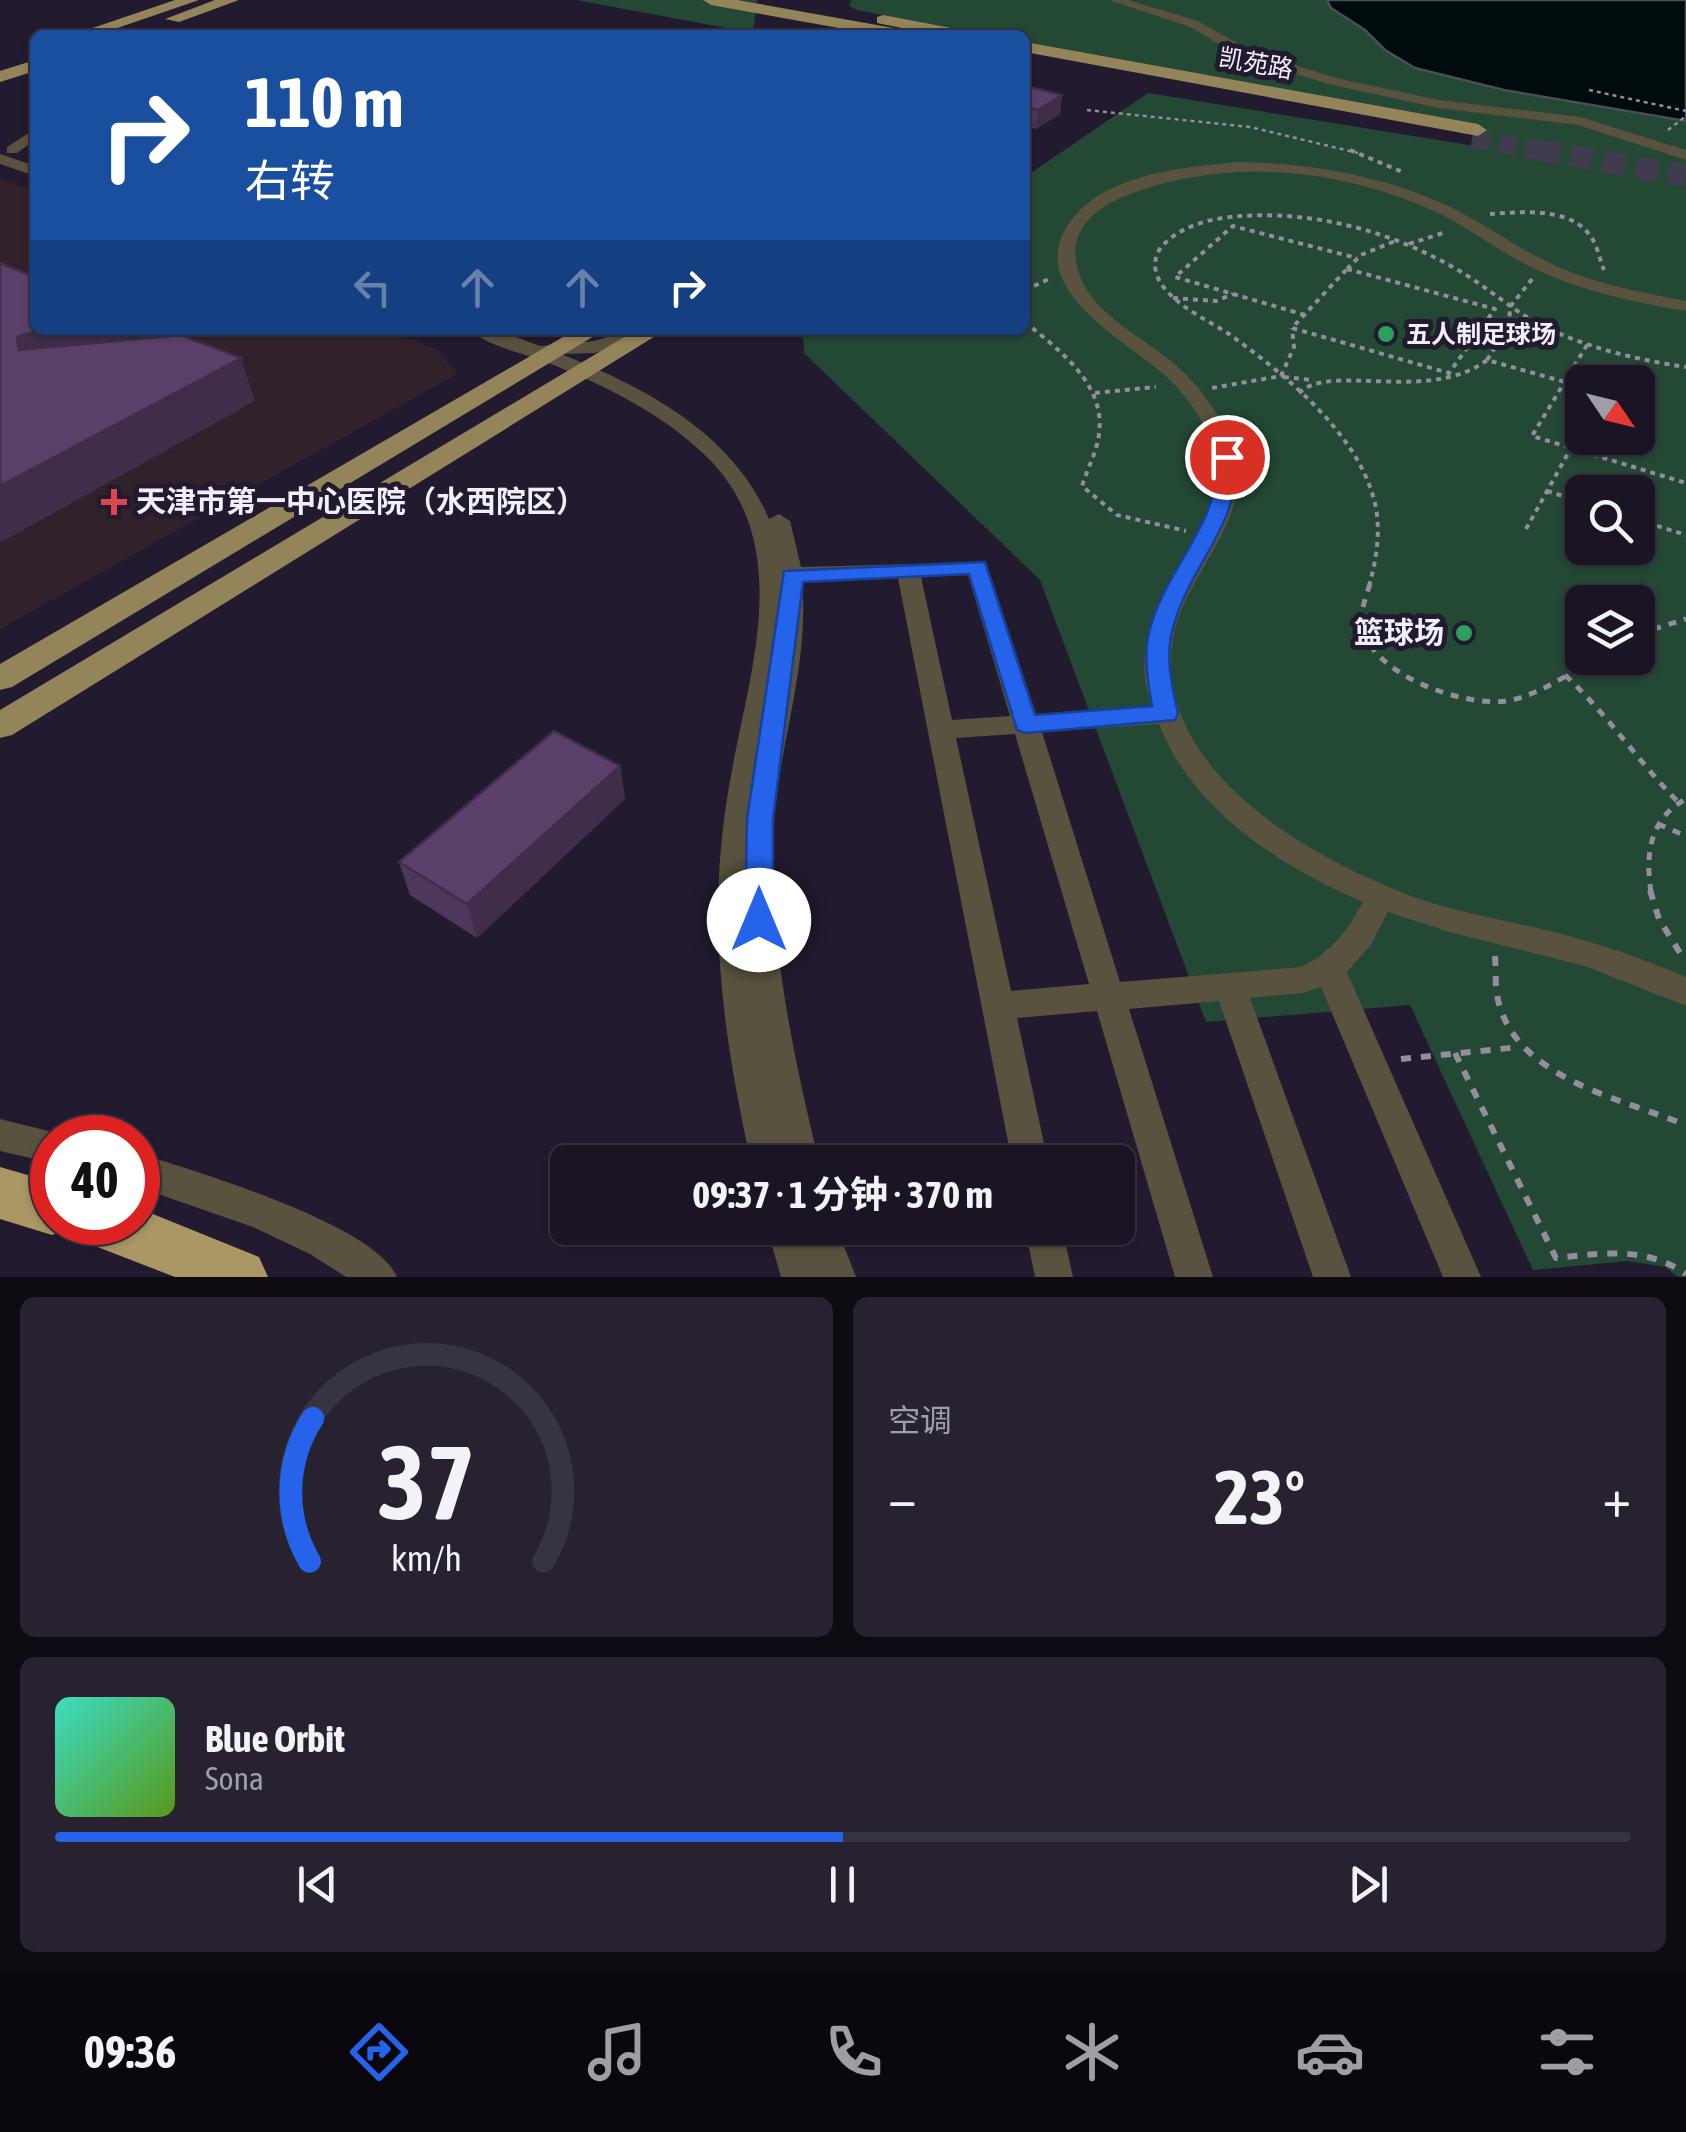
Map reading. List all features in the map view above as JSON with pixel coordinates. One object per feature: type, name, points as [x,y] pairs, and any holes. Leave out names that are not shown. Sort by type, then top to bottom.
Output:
[{"type":"highway","points":[[0,1193],[30,1202]]},
{"type":"highway","points":[[160,1244],[238,1277]]},
{"type":"main road","points":[[96,30],[191,0]]},
{"type":"main road","points":[[141,30],[231,0]]},
{"type":"main road","points":[[711,0],[923,30]]},
{"type":"main road","points":[[759,0],[798,14],[880,30]]},
{"type":"main road","name":"凯苑路","points":[[1030,47],[1475,134],[1030,58]]},
{"type":"main road","points":[[0,60],[30,51]]},
{"type":"main road","points":[[0,77],[30,68]]},
{"type":"main road","points":[[0,680],[570,347],[628,335]]},
{"type":"main road","points":[[0,726],[570,347]]},
{"type":"street","points":[[1115,0],[1194,24],[1246,54],[1333,82],[1439,104],[1527,111],[1601,126],[1686,156]]},
{"type":"street","points":[[30,137],[7,154],[30,168]]},
{"type":"street","points":[[1686,306],[1602,287],[1549,269],[1462,219],[1408,195],[1288,168],[1235,167],[1182,173],[1135,186],[1098,202],[1074,226],[1068,238],[1067,263],[1080,292],[1110,324],[1184,383],[1217,430],[1227,457],[1228,484],[1209,535],[1172,599],[1159,638],[1159,681],[1166,714],[1190,759],[1215,792],[1310,861],[1380,897],[1577,950],[1686,992]]},
{"type":"street","points":[[1638,296],[1686,294]]},
{"type":"street","points":[[493,335],[512,342],[570,347]]},
{"type":"street","points":[[542,335],[570,347],[650,402],[724,463],[758,508],[783,576],[790,612],[760,819],[758,893],[767,999],[797,1145]]},
{"type":"street","points":[[783,576],[978,567],[1194,1277]]},
{"type":"street","points":[[908,570],[1027,1145]]},
{"type":"street","points":[[766,1145],[742,1000],[736,895],[738,823],[783,576]]},
{"type":"street","points":[[941,730],[1166,714]]},
{"type":"street","points":[[998,1006],[1303,980],[1330,971],[1359,938],[1380,897]]},
{"type":"street","points":[[1330,971],[1462,1277]]},
{"type":"street","points":[[1230,986],[1332,1277]]},
{"type":"street","points":[[0,1135],[30,1142]]},
{"type":"street","points":[[160,1177],[228,1200],[307,1235],[378,1277]]},
{"type":"street","points":[[791,1245],[800,1277]]},
{"type":"street","points":[[826,1245],[837,1277]]},
{"type":"street","points":[[1047,1245],[1054,1277]]},
{"type":"path","points":[[1589,90],[1686,113],[1666,132]]},
{"type":"path","points":[[1088,110],[1250,126],[1325,142],[1375,158],[1416,178],[1462,219]]},
{"type":"path","points":[[1406,244],[1462,219],[1518,213],[1564,218],[1592,237],[1606,274],[1602,287]]},
{"type":"path","points":[[1686,367],[1632,358],[1550,330],[1457,270],[1397,240],[1350,225],[1307,217],[1255,214],[1216,219],[1171,236],[1158,250],[1154,270],[1172,298],[1281,376],[1350,451],[1380,512],[1380,536],[1362,621],[1366,638],[1380,656],[1423,685],[1477,701],[1502,702],[1521,697],[1565,675],[1605,712],[1636,759],[1682,800],[1658,824],[1650,841],[1650,889],[1657,914],[1686,963]]},
{"type":"path","points":[[1305,314],[1175,277],[1233,226],[1357,258]]},
{"type":"path","points":[[1346,269],[1495,309],[1448,373],[1292,328],[1346,269],[1357,258],[1397,240]]},
{"type":"path","points":[[1281,376],[1320,380],[1451,379],[1474,372],[1505,332],[1510,307],[1522,296],[1526,284],[1549,269]]},
{"type":"path","points":[[1172,298],[1216,301],[1233,294]]},
{"type":"path","points":[[1030,327],[1092,387],[1098,402],[1100,432],[1082,486],[1116,515],[1209,535]]},
{"type":"path","points":[[1505,332],[1550,330]]},
{"type":"path","points":[[1575,365],[1588,344]]},
{"type":"path","points":[[1487,360],[1565,382],[1532,436],[1565,446]]},
{"type":"path","points":[[1299,393],[1320,380]]},
{"type":"path","points":[[1526,529],[1566,455]]},
{"type":"path","points":[[1593,455],[1686,483]]},
{"type":"path","points":[[1547,490],[1565,496]]},
{"type":"path","points":[[1655,525],[1686,535]]},
{"type":"path","points":[[1655,628],[1686,618]]},
{"type":"path","points":[[1658,824],[1686,836]]},
{"type":"path","points":[[1497,931],[1494,984],[1505,1026],[1520,1047],[1572,1081],[1686,1125]]},
{"type":"path","points":[[1401,1058],[1520,1047]]},
{"type":"path","points":[[1455,1053],[1556,1258],[1646,1254],[1676,1265],[1686,1274]]},
{"type":"shaded area","points":[[1327,0],[1686,0],[1686,121],[1504,90],[1415,68],[1385,50],[1365,30],[1331,8]]},
{"type":"shaded area","name":"天津市第一中心医院（水西院区）","points":[[0,178],[30,190],[30,335],[400,335],[438,350],[457,374],[0,629]]},
{"type":"green space","points":[[576,0],[757,0],[753,30]]},
{"type":"green space","points":[[852,0],[1686,0],[1686,1277],[1678,1277],[1665,1267],[1628,1261],[1533,1270],[1410,1005],[1206,1022],[1040,580],[804,353],[803,335],[1030,335],[1030,174],[1148,93],[1475,146],[1486,128],[1030,44],[1030,30],[959,30],[849,6]]},
{"type":"building","points":[[1030,87],[1062,95],[1038,110],[1030,108]]},
{"type":"building","points":[[0,263],[30,275],[30,333],[17,337],[19,350],[181,335],[241,358],[0,486]]},
{"type":"building","points":[[554,731],[620,766],[467,904],[399,862]]},
{"type":"tunnel","points":[[1472,139],[1552,153]]},
{"type":"tunnel","points":[[1538,150],[1686,176]]},
{"type":"place","name":"五人制足球场","points":[[1386,334]]},
{"type":"place","name":"天津市第一中心医院（水西院区）","points":[[114,502]]},
{"type":"place","name":"篮球场","points":[[1464,633]]},
{"type":"route","points":[[759,920],[760,819],[793,593],[792,576],[978,567],[1026,724],[1166,714],[1159,681],[1159,638],[1172,599],[1222,508],[1228,484],[1227,457]]}]
